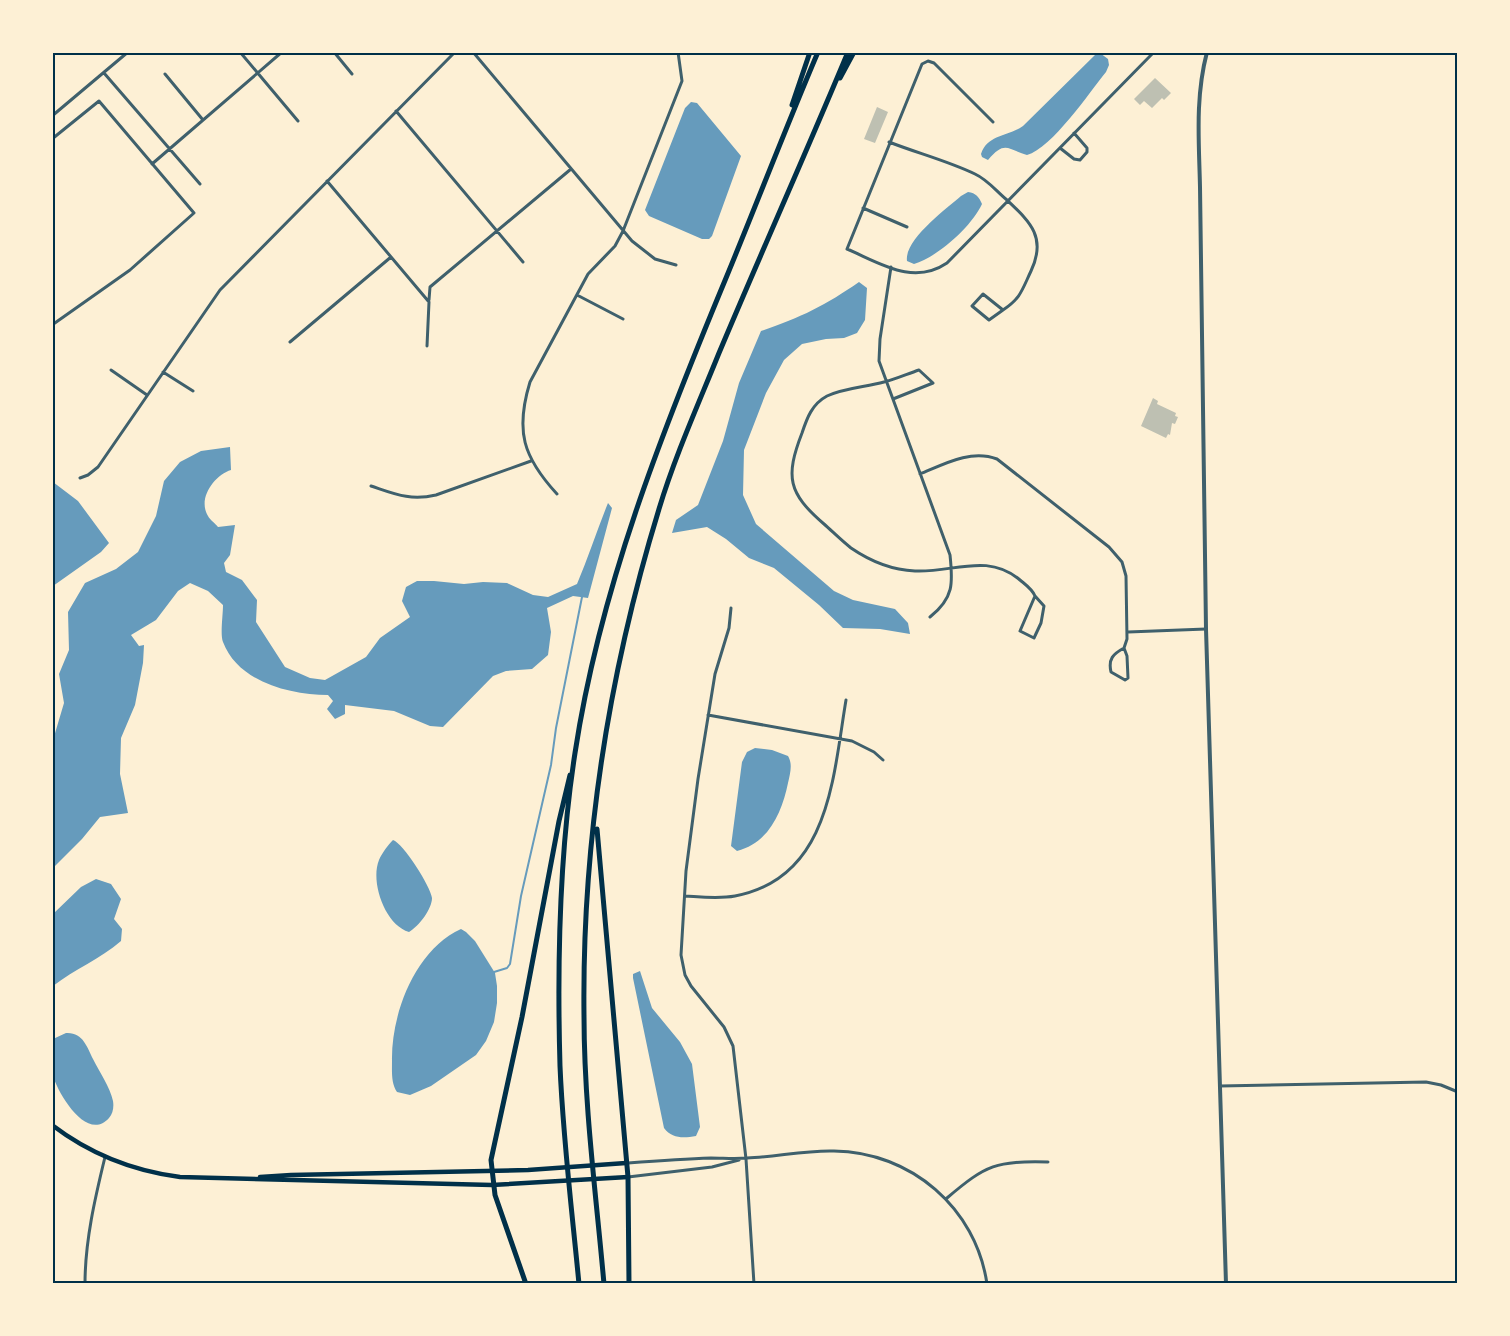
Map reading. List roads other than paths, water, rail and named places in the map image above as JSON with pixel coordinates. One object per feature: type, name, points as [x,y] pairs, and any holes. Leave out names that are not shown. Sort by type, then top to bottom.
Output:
[{"type":"highway","points":[[776,152],[810,52]]},
{"type":"highway","points":[[526,1284],[492,1185],[491,1160],[522,1017],[555,838],[594,653],[607,601],[638,504],[673,406],[818,52]]},
{"type":"highway","points":[[604,1284],[590,1143],[585,1060],[584,963],[586,912],[603,747],[623,641],[660,505],[695,410],[848,52]]},
{"type":"highway","points":[[828,100],[854,52]]},
{"type":"highway","points":[[574,756],[563,865],[559,971],[561,1069],[579,1284]]},
{"type":"highway","points":[[596,812],[628,1177],[629,1284]]},
{"type":"main road","points":[[52,1125],[105,1157],[136,1169],[165,1175],[492,1185],[628,1177]]},
{"type":"main road","points":[[240,1179],[291,1174],[490,1170],[626,1163]]},
{"type":"street","points":[[52,116],[128,52]]},
{"type":"street","points":[[240,52],[298,121]]},
{"type":"street","points":[[152,164],[282,52]]},
{"type":"street","points":[[334,52],[352,74]]},
{"type":"street","points":[[80,478],[98,467],[220,290],[456,52]]},
{"type":"street","points":[[473,52],[623,231],[655,259],[676,265]]},
{"type":"street","points":[[557,494],[531,461],[523,425],[525,398],[530,382],[588,274],[615,246],[623,231],[682,81],[678,52]]},
{"type":"street","points":[[993,122],[934,63],[928,61],[922,64],[918,69],[847,249],[914,274],[924,273],[947,263],[1154,52]]},
{"type":"street","points":[[1207,52],[1200,88],[1197,134],[1200,187],[1206,629],[1226,1284]]},
{"type":"street","points":[[104,73],[200,184]]},
{"type":"street","points":[[165,74],[203,120]]},
{"type":"street","points":[[52,139],[99,101],[194,213],[130,270],[52,325]]},
{"type":"street","points":[[396,111],[523,262]]},
{"type":"street","points":[[1060,148],[1074,159],[1080,160],[1087,152],[1074,133]]},
{"type":"street","points":[[889,142],[974,174],[993,186],[1032,227],[1037,239],[1038,250],[1017,300],[1003,310],[988,320],[972,306],[983,294],[1003,310]]},
{"type":"street","points":[[427,346],[430,287],[571,169]]},
{"type":"street","points":[[327,181],[429,302]]},
{"type":"street","points":[[863,208],[907,227]]},
{"type":"street","points":[[290,342],[391,257]]},
{"type":"street","points":[[891,267],[878,352],[886,382],[950,555],[951,587],[938,611],[930,617]]},
{"type":"street","points":[[577,295],[623,319]]},
{"type":"street","points":[[111,370],[147,395]]},
{"type":"street","points":[[893,399],[933,383],[919,370],[886,382],[833,394],[815,405],[809,413],[792,460],[792,480],[806,509],[844,542],[865,556],[890,567],[909,571],[997,566],[1010,572],[1032,590],[1044,606],[1044,614],[1034,638],[1020,631],[1035,596]]},
{"type":"street","points":[[163,372],[193,391]]},
{"type":"street","points":[[920,474],[974,455],[989,456],[1001,461],[1117,554],[1124,566],[1126,576],[1128,632],[1124,648],[1127,656],[1128,678],[1125,681],[1110,669],[1110,660],[1124,648]]},
{"type":"street","points":[[371,486],[408,498],[420,499],[531,461]]},
{"type":"street","points":[[731,608],[729,628],[716,674],[708,715],[698,779],[685,896],[682,964],[691,986],[724,1027],[733,1046],[746,1159],[754,1284]]},
{"type":"street","points":[[1128,632],[1206,629]]},
{"type":"street","points":[[685,896],[717,898],[748,893],[776,880],[793,866],[816,837],[823,821],[846,700]]},
{"type":"street","points":[[708,715],[839,738],[863,746],[883,760]]},
{"type":"street","points":[[1219,1086],[1426,1082],[1458,1092]]},
{"type":"street","points":[[626,1163],[746,1159],[836,1151],[882,1159],[903,1167],[946,1198],[975,1243],[985,1266],[987,1284]]},
{"type":"street","points":[[85,1284],[89,1238],[105,1157]]},
{"type":"street","points":[[628,1177],[712,1167],[746,1159]]},
{"type":"street","points":[[946,1198],[971,1177],[987,1168],[1018,1161],[1048,1162]]},
{"type":"water","points":[[1100,53],[1108,59],[1109,65],[1106,72],[1070,119],[1048,142],[1027,155],[1003,148],[988,160],[982,157],[981,154],[988,143],[1023,126],[1095,55]]},
{"type":"water","points":[[691,102],[697,103],[741,156],[709,239],[702,239],[649,216],[645,210],[685,108]]},
{"type":"water","points":[[968,192],[977,196],[982,204],[971,222],[933,255],[914,264],[907,261],[912,244],[919,235]]},
{"type":"water","points":[[859,282],[867,288],[865,320],[857,333],[844,338],[802,344],[784,360],[766,393],[744,450],[743,495],[756,524],[834,591],[853,600],[895,609],[908,623],[910,634],[880,629],[843,628],[774,568],[749,558],[707,527],[672,533],[676,520],[698,505],[723,441],[739,383],[761,331],[812,310]]},
{"type":"water","points":[[230,447],[231,470],[219,477],[209,488],[205,502],[208,516],[218,527],[235,525],[230,555],[224,563],[226,572],[242,580],[257,600],[256,622],[285,667],[310,678],[325,680],[366,657],[380,638],[410,617],[402,601],[406,587],[417,581],[464,584],[507,583],[533,595],[548,597],[577,584],[608,503],[612,508],[588,598],[573,596],[547,608],[551,632],[548,655],[532,669],[506,671],[493,676],[443,727],[430,726],[394,711],[345,705],[345,714],[335,719],[327,709],[333,701],[328,695],[298,692],[267,684],[240,667],[230,656],[222,639],[223,605],[208,591],[190,583],[178,591],[156,620],[131,635],[139,646],[144,645],[135,705],[121,738],[120,774],[128,813],[100,817],[53,868],[53,740],[64,703],[59,674],[69,650],[68,612],[85,583],[116,569],[138,552],[156,516],[164,481],[180,462],[201,451]]},
{"type":"water","points":[[53,482],[78,501],[109,543],[101,552],[53,586]]},
{"type":"water","points":[[755,748],[772,750],[788,756],[790,773],[782,805],[766,834],[748,847],[737,851],[731,846],[742,762],[747,752]]},
{"type":"water","points":[[393,840],[416,866],[432,898],[424,917],[409,932],[400,928],[393,921],[378,891],[379,860]]},
{"type":"water","points":[[96,879],[111,884],[121,899],[114,919],[122,929],[121,941],[53,986],[53,914],[81,887]]},
{"type":"water","points":[[461,929],[475,941],[495,973],[497,1003],[494,1022],[486,1041],[476,1055],[431,1086],[410,1095],[397,1092],[392,1077],[392,1061],[396,1024],[401,1004],[409,985],[431,952]]},
{"type":"water","points":[[640,971],[652,1008],[680,1042],[692,1064],[700,1127],[696,1136],[674,1136],[664,1128],[633,978],[633,974]]},
{"type":"water","points":[[66,1033],[77,1035],[84,1041],[110,1090],[113,1101],[112,1112],[109,1118],[100,1124],[92,1124],[75,1113],[61,1093],[53,1076],[51,1062],[53,1039]]},
{"type":"waterway","points":[[494,972],[507,968],[510,964],[521,896],[551,765],[582,597]]}]
